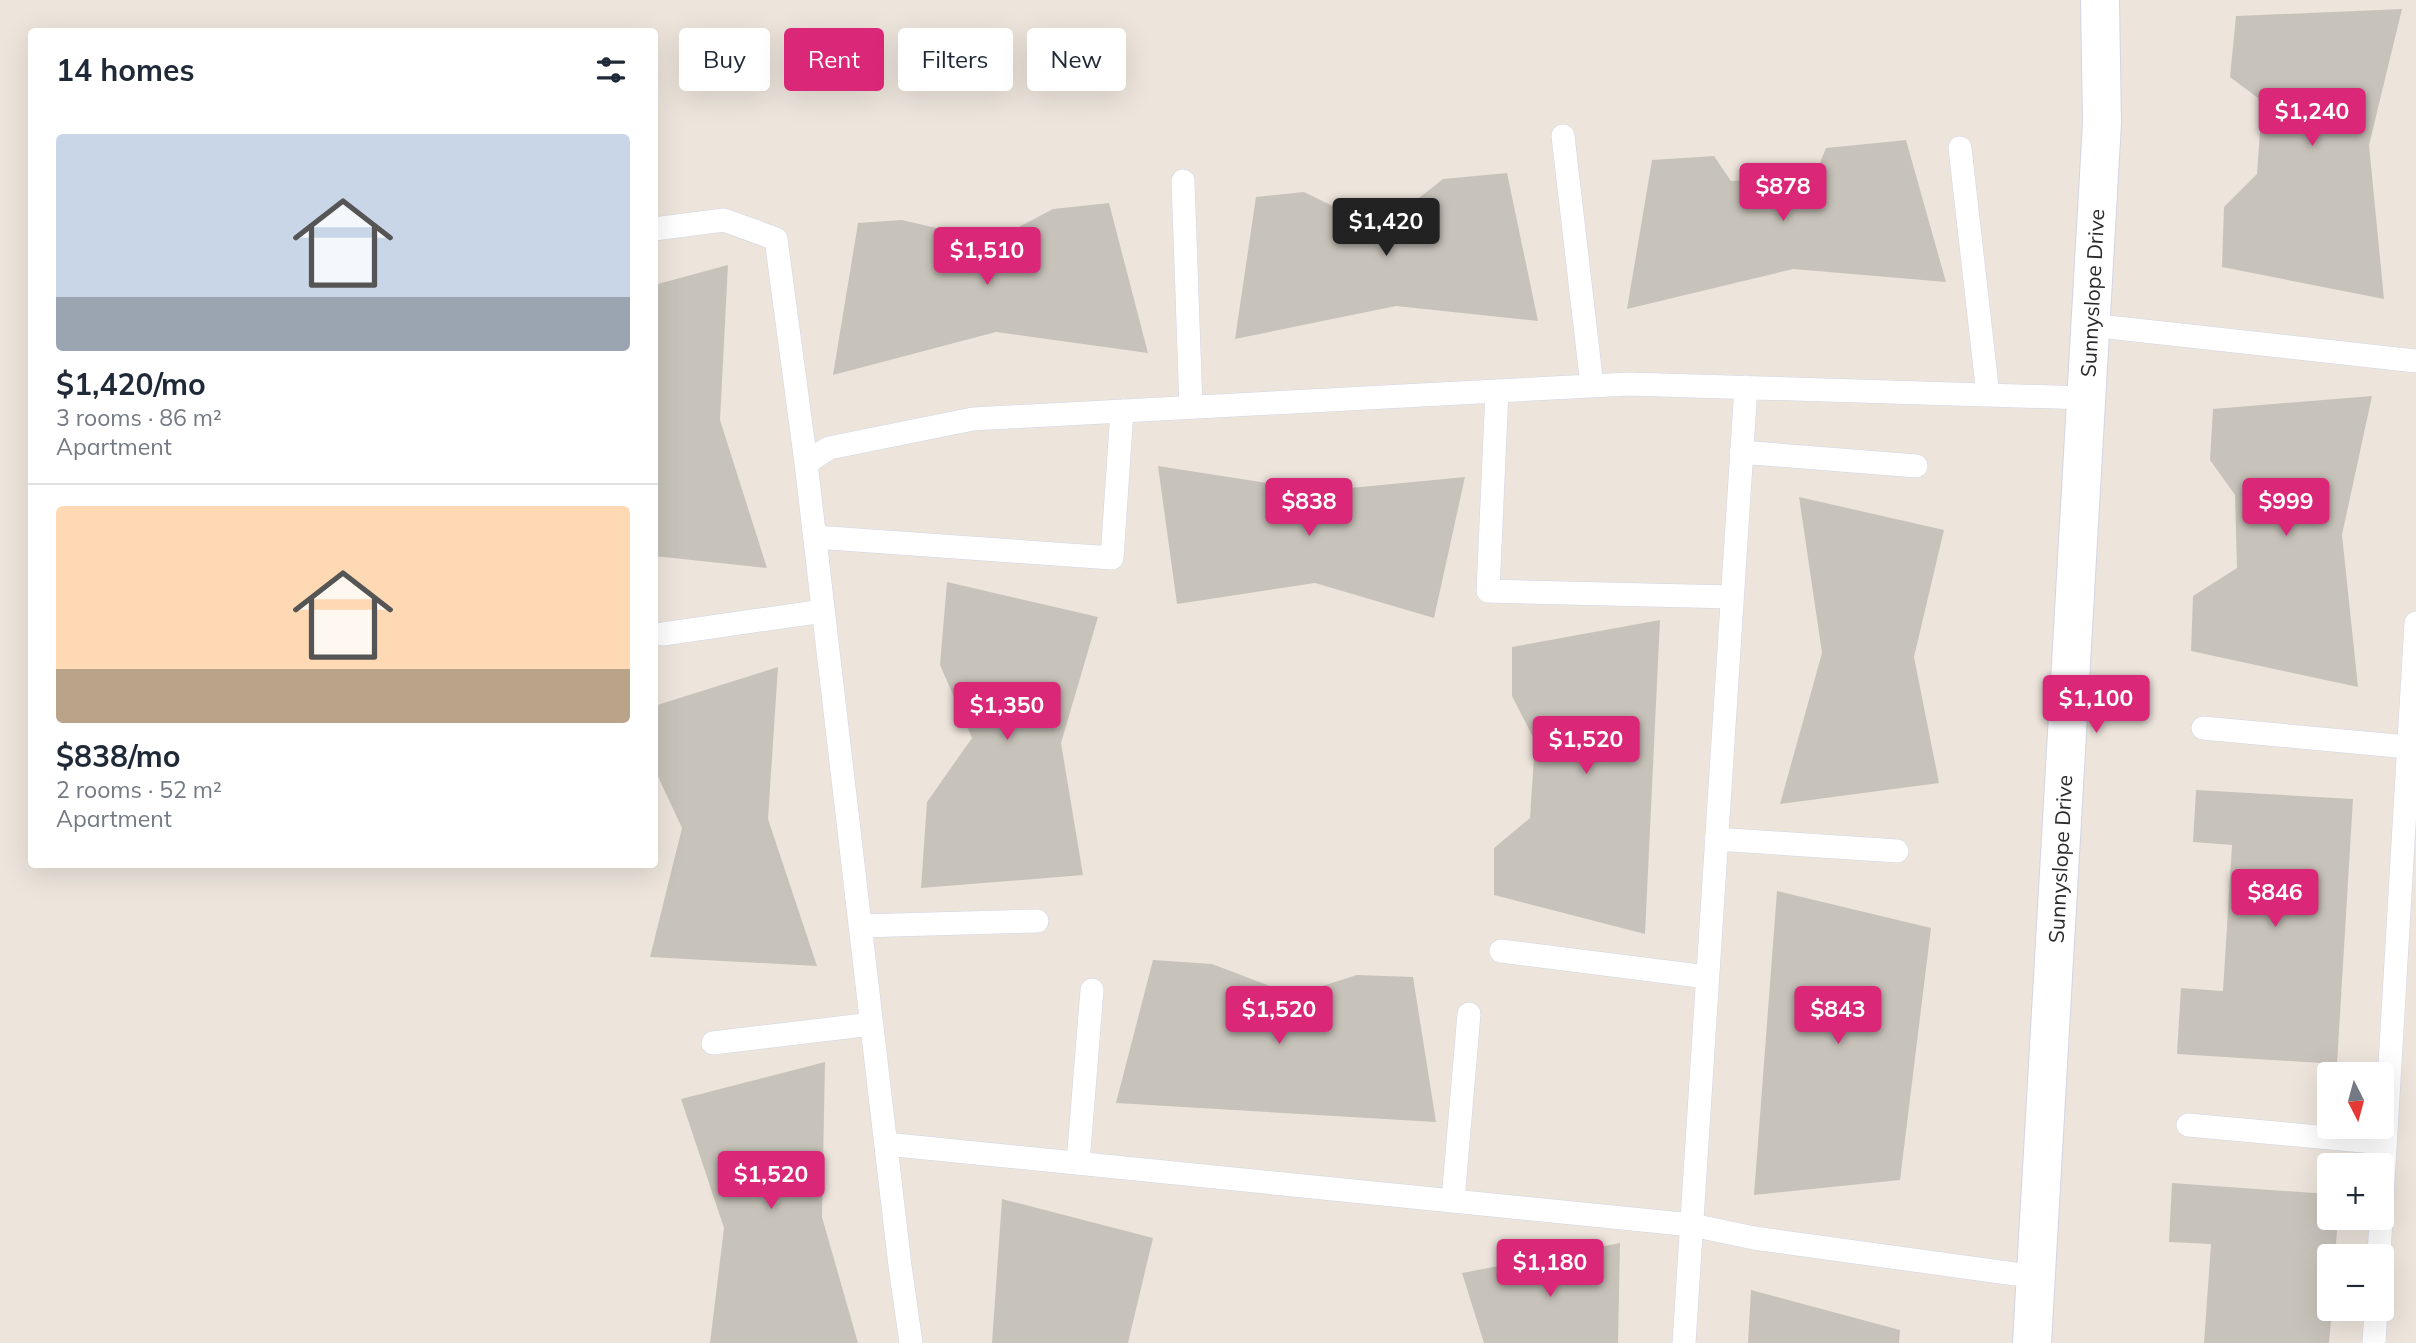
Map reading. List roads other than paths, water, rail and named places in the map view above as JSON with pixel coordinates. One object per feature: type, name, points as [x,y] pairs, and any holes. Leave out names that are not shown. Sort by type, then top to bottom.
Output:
[{"type":"street","name":"Sunnyslope Drive","points":[[2032,1343],[2102,123],[2100,0]]},
{"type":"lane","points":[[1563,135],[1592,386]]},
{"type":"lane","points":[[1960,148],[1988,395]]},
{"type":"lane","points":[[1183,181],[1191,407]]},
{"type":"lane","points":[[658,228],[724,220],[776,239],[806,463],[911,1343]]},
{"type":"lane","points":[[2090,325],[2416,361]]},
{"type":"lane","points":[[806,463],[829,448],[973,419],[1629,384],[2086,398]]},
{"type":"lane","points":[[1684,1343],[1746,387]]},
{"type":"lane","points":[[1497,391],[1488,590],[1732,597]]},
{"type":"lane","points":[[815,537],[1112,558],[1122,411]]},
{"type":"lane","points":[[1741,452],[1916,466]]},
{"type":"lane","points":[[663,634],[823,611]]},
{"type":"lane","points":[[2384,1153],[2411,802],[2408,747],[2416,623]]},
{"type":"lane","points":[[2203,728],[2408,747]]},
{"type":"lane","points":[[1716,839],[1897,851]]},
{"type":"lane","points":[[860,926],[1037,921]]},
{"type":"lane","points":[[1501,951],[1707,977]]},
{"type":"lane","points":[[1078,1163],[1092,990]]},
{"type":"lane","points":[[1453,1200],[1469,1014]]},
{"type":"lane","points":[[713,1043],[872,1024]]},
{"type":"lane","points":[[2188,1125],[2385,1143]]},
{"type":"lane","points":[[886,1144],[1692,1224],[1754,1238],[2036,1277]]},
{"type":"lane","points":[[2374,1343],[2375,1321]]}]
